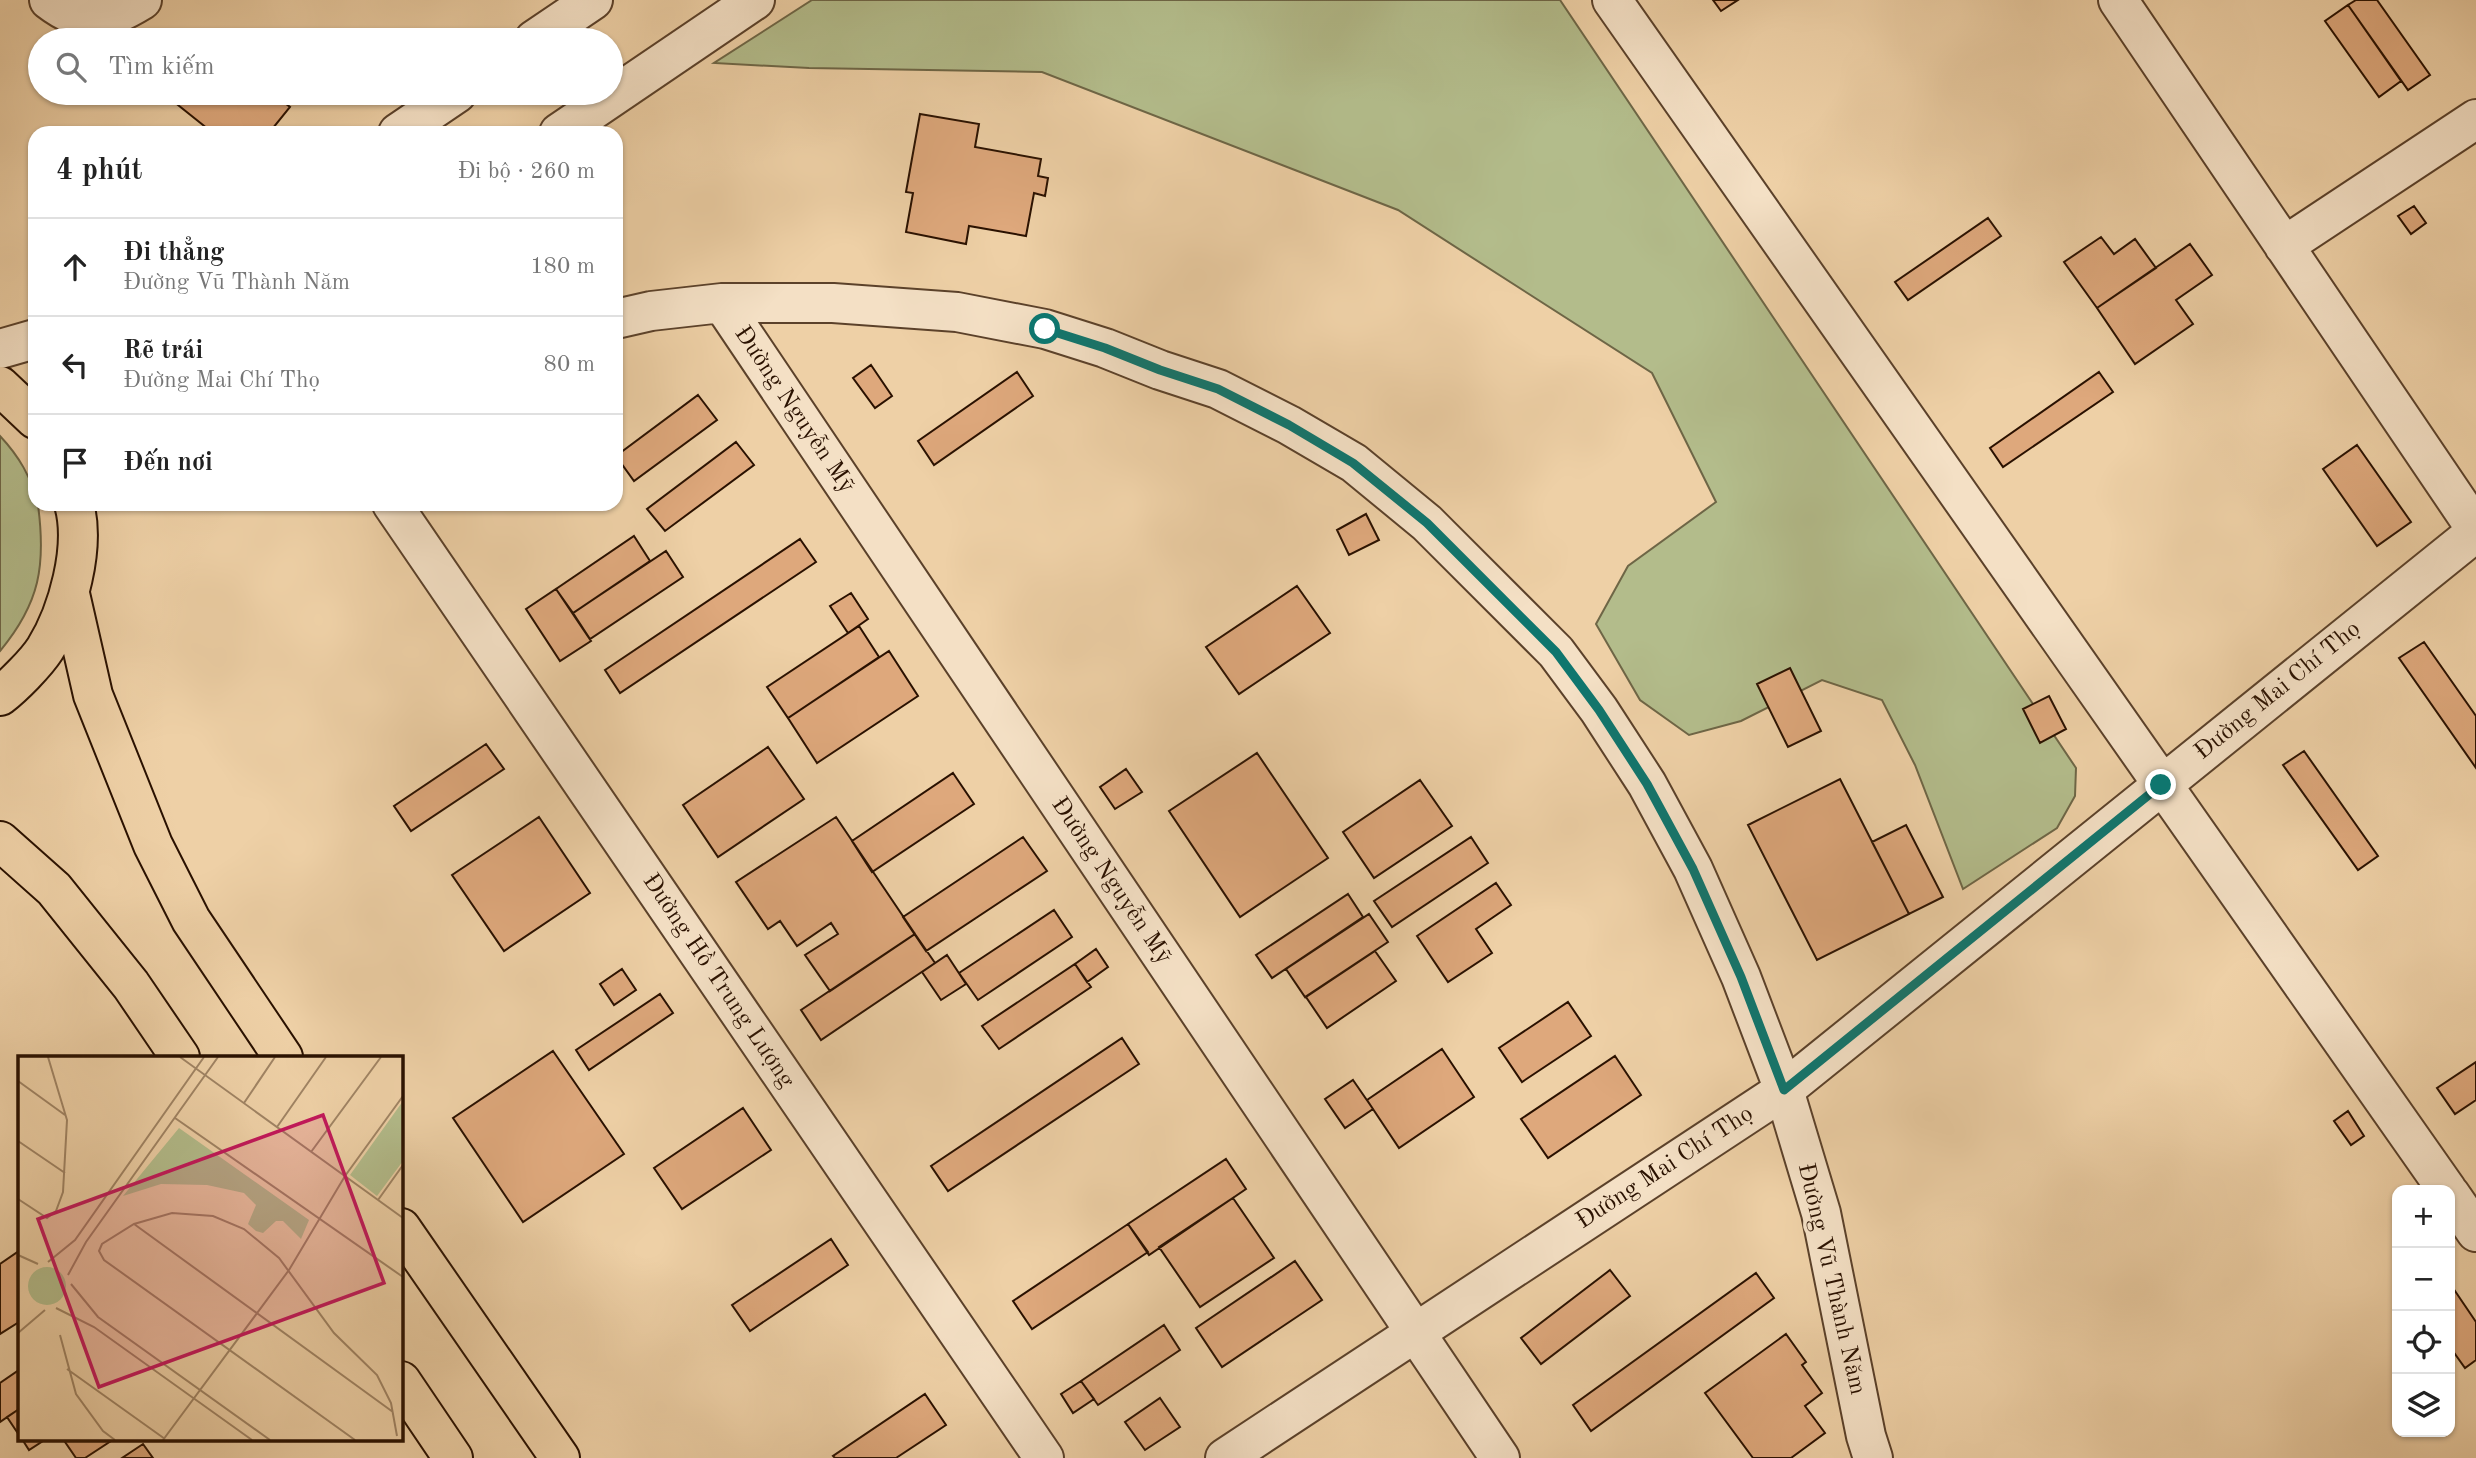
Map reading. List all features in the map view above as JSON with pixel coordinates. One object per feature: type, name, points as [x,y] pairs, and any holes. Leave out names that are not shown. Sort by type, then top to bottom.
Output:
[{"type":"main road","points":[[0,386],[28,412]]},
{"type":"main road","points":[[0,696],[44,650],[70,594],[78,533],[78,511]]},
{"type":"main road","points":[[70,594],[93,695],[153,845],[191,920],[282,1056]]},
{"type":"main road","points":[[0,841],[54,889],[131,985],[179,1056]]},
{"type":"main road","points":[[402,1229],[560,1458]]},
{"type":"main road","points":[[402,1382],[453,1458]]},
{"type":"street","points":[[49,0],[75,16],[102,20],[134,5]]},
{"type":"street","points":[[552,28],[593,0]]},
{"type":"street","points":[[623,90],[755,0]]},
{"type":"street","points":[[1612,0],[2443,1185]]},
{"type":"street","points":[[2118,0],[2476,531]]},
{"type":"street","points":[[408,126],[439,105]]},
{"type":"street","points":[[569,126],[600,105]]},
{"type":"street","points":[[2284,246],[2476,119]]},
{"type":"street","name":"Đường Vũ Thành Năm","points":[[623,317],[651,311],[722,303],[833,303],[944,311],[1045,329],[1218,389],[1289,425],[1353,463],[1427,523],[1556,652],[1599,710],[1647,784],[1693,869],[1741,977],[1784,1090],[1821,1213],[1866,1436],[1873,1458]]},
{"type":"street","name":"Đường Nguyễn Mỹ","points":[[722,303],[1500,1458]]},
{"type":"street","points":[[0,349],[28,341]]},
{"type":"street","name":"Đường Hồ Trung Lượng","points":[[397,511],[1044,1458]]},
{"type":"street","name":"Đường Mai Chí Thọ","points":[[1225,1458],[1784,1090],[2476,531]]},
{"type":"street","points":[[2455,1202],[2476,1231]]},
{"type":"green space","points":[[812,0],[1560,0],[2076,768],[2075,796],[2057,828],[1963,889],[1915,765],[1882,700],[1822,680],[1741,721],[1689,735],[1640,700],[1596,624],[1628,566],[1716,502],[1652,373],[1398,210],[1042,72],[809,68],[714,63]]},
{"type":"green space","points":[[0,436],[28,476],[28,511],[39,511],[41,546],[40,565],[32,600],[0,651]]},
{"type":"building","points":[[1713,0],[1738,0],[1721,11]]},
{"type":"building","points":[[2356,0],[2377,0],[2430,75],[2408,90],[2348,5]]},
{"type":"building","points":[[2348,5],[2401,81],[2379,97],[2325,21]]},
{"type":"building","points":[[178,105],[290,107],[275,126],[204,126]]},
{"type":"building","points":[[920,114],[979,124],[975,147],[1041,159],[1038,176],[1048,178],[1045,196],[1034,193],[1026,236],[969,226],[966,244],[906,232],[913,193],[906,192]]},
{"type":"building","points":[[2414,206],[2426,223],[2411,234],[2398,216]]},
{"type":"building","points":[[1988,218],[2001,236],[1908,300],[1895,282]]},
{"type":"building","points":[[2101,237],[2114,254],[2135,239],[2156,268],[2097,308],[2064,262]]},
{"type":"building","points":[[2190,244],[2212,275],[2176,300],[2193,324],[2135,364],[2097,308]]},
{"type":"building","points":[[871,365],[892,396],[875,408],[853,378]]},
{"type":"building","points":[[1017,372],[1033,396],[934,465],[918,441]]},
{"type":"building","points":[[2099,372],[2113,392],[2003,467],[1990,448]]},
{"type":"building","points":[[698,395],[717,420],[634,481],[623,466],[623,451]]},
{"type":"building","points":[[736,442],[754,465],[665,531],[647,509]]},
{"type":"building","points":[[2357,445],[2411,522],[2377,546],[2323,469]]},
{"type":"building","points":[[1366,514],[1379,540],[1349,555],[1337,530]]},
{"type":"building","points":[[634,536],[650,561],[573,613],[556,589]]},
{"type":"building","points":[[800,539],[816,562],[620,693],[605,670]]},
{"type":"building","points":[[666,551],[683,577],[590,639],[573,613]]},
{"type":"building","points":[[1297,586],[1330,633],[1239,694],[1206,647]]},
{"type":"building","points":[[556,589],[591,641],[560,661],[526,609]]},
{"type":"building","points":[[851,593],[868,619],[848,633],[830,606]]},
{"type":"building","points":[[859,626],[879,657],[788,718],[767,687]]},
{"type":"building","points":[[2424,642],[2476,716],[2476,768],[2399,658]]},
{"type":"building","points":[[889,651],[918,696],[817,763],[788,718]]},
{"type":"building","points":[[1790,668],[1821,731],[1788,747],[1757,684]]},
{"type":"building","points":[[2049,696],[2066,729],[2040,743],[2023,709]]},
{"type":"building","points":[[486,744],[504,769],[411,831],[394,806]]},
{"type":"building","points":[[768,747],[804,799],[718,857],[683,805]]},
{"type":"building","points":[[2304,751],[2378,856],[2358,870],[2283,765]]},
{"type":"building","points":[[1257,753],[1328,858],[1240,917],[1169,811]]},
{"type":"building","points":[[1126,769],[1142,792],[1115,809],[1100,787]]},
{"type":"building","points":[[953,773],[974,804],[872,872],[852,841]]},
{"type":"building","points":[[1840,779],[1909,914],[1817,960],[1748,825]]},
{"type":"building","points":[[1420,780],[1452,826],[1374,878],[1343,832]]},
{"type":"building","points":[[539,817],[590,893],[504,951],[452,875]]},
{"type":"building","points":[[836,817],[915,934],[830,991],[805,955],[838,934],[831,923],[797,946],[780,921],[768,929],[736,882]]},
{"type":"building","points":[[1906,825],[1943,897],[1909,914],[1872,842]]},
{"type":"building","points":[[1023,837],[1047,871],[926,951],[903,917]]},
{"type":"building","points":[[1471,837],[1488,863],[1392,927],[1374,901]]},
{"type":"building","points":[[1496,883],[1511,905],[1476,929],[1492,953],[1448,982],[1417,936]]},
{"type":"building","points":[[1348,894],[1363,917],[1272,978],[1256,955]]},
{"type":"building","points":[[1054,910],[1072,937],[978,1000],[959,973]]},
{"type":"building","points":[[1369,914],[1388,942],[1305,997],[1286,969]]},
{"type":"building","points":[[915,934],[935,963],[821,1040],[801,1010]]},
{"type":"building","points":[[1096,949],[1108,967],[1087,982],[1075,964]]},
{"type":"building","points":[[1375,951],[1396,981],[1327,1028],[1306,997]]},
{"type":"building","points":[[947,955],[966,984],[941,1000],[922,972]]},
{"type":"building","points":[[1075,964],[1091,987],[999,1049],[982,1026]]},
{"type":"building","points":[[622,969],[636,990],[614,1005],[600,984]]},
{"type":"building","points":[[660,994],[673,1013],[589,1070],[576,1050]]},
{"type":"building","points":[[1568,1002],[1591,1036],[1522,1082],[1499,1048]]},
{"type":"building","points":[[1122,1038],[1139,1064],[948,1191],[931,1166]]},
{"type":"building","points":[[1442,1049],[1474,1097],[1399,1148],[1367,1100]]},
{"type":"building","points":[[553,1051],[624,1154],[523,1222],[453,1118]]},
{"type":"building","points":[[1615,1056],[1641,1095],[1548,1158],[1521,1119]]},
{"type":"building","points":[[2476,1062],[2476,1100],[2455,1114],[2437,1088]]},
{"type":"building","points":[[1353,1080],[1373,1109],[1345,1128],[1325,1099]]},
{"type":"building","points":[[743,1108],[771,1150],[682,1209],[654,1168]]},
{"type":"building","points":[[2348,1111],[2364,1136],[2351,1145],[2334,1121]]},
{"type":"building","points":[[1226,1159],[1246,1189],[1149,1255],[1128,1224]]},
{"type":"building","points":[[1233,1198],[1274,1258],[1200,1307],[1159,1247]]},
{"type":"building","points":[[1128,1224],[1148,1252],[1032,1329],[1013,1301]]},
{"type":"building","points":[[831,1239],[848,1265],[750,1331],[732,1305]]},
{"type":"building","points":[[18,1252],[18,1323],[0,1334],[0,1264]]},
{"type":"building","points":[[1295,1261],[1322,1300],[1222,1367],[1196,1328]]},
{"type":"building","points":[[1610,1270],[1630,1296],[1541,1364],[1521,1338]]},
{"type":"building","points":[[1756,1273],[1774,1298],[1591,1431],[1573,1405]]},
{"type":"building","points":[[2455,1291],[2476,1322],[2476,1360],[2465,1368],[2455,1354]]},
{"type":"building","points":[[1164,1325],[1180,1350],[1098,1405],[1081,1381]]},
{"type":"building","points":[[1786,1334],[1806,1362],[1802,1365],[1822,1393],[1805,1406],[1825,1433],[1791,1458],[1753,1458],[1705,1393]]},
{"type":"building","points":[[18,1371],[18,1410],[0,1422],[0,1383]]},
{"type":"building","points":[[1081,1381],[1094,1399],[1073,1413],[1061,1394]]},
{"type":"building","points":[[925,1394],[946,1425],[896,1458],[833,1456]]},
{"type":"building","points":[[1160,1398],[1180,1427],[1145,1450],[1125,1422]]},
{"type":"building","points":[[18,1410],[18,1434],[7,1417]]},
{"type":"building","points":[[23,1440],[44,1440],[29,1450]]},
{"type":"building","points":[[64,1440],[112,1440],[85,1458],[76,1458]]},
{"type":"building","points":[[143,1444],[153,1458],[122,1458]]},
{"type":"route","points":[[1045,329],[1218,389],[1289,425],[1353,463],[1427,523],[1556,652],[1599,710],[1647,784],[1693,869],[1741,977],[1784,1090],[2161,785]]}]
